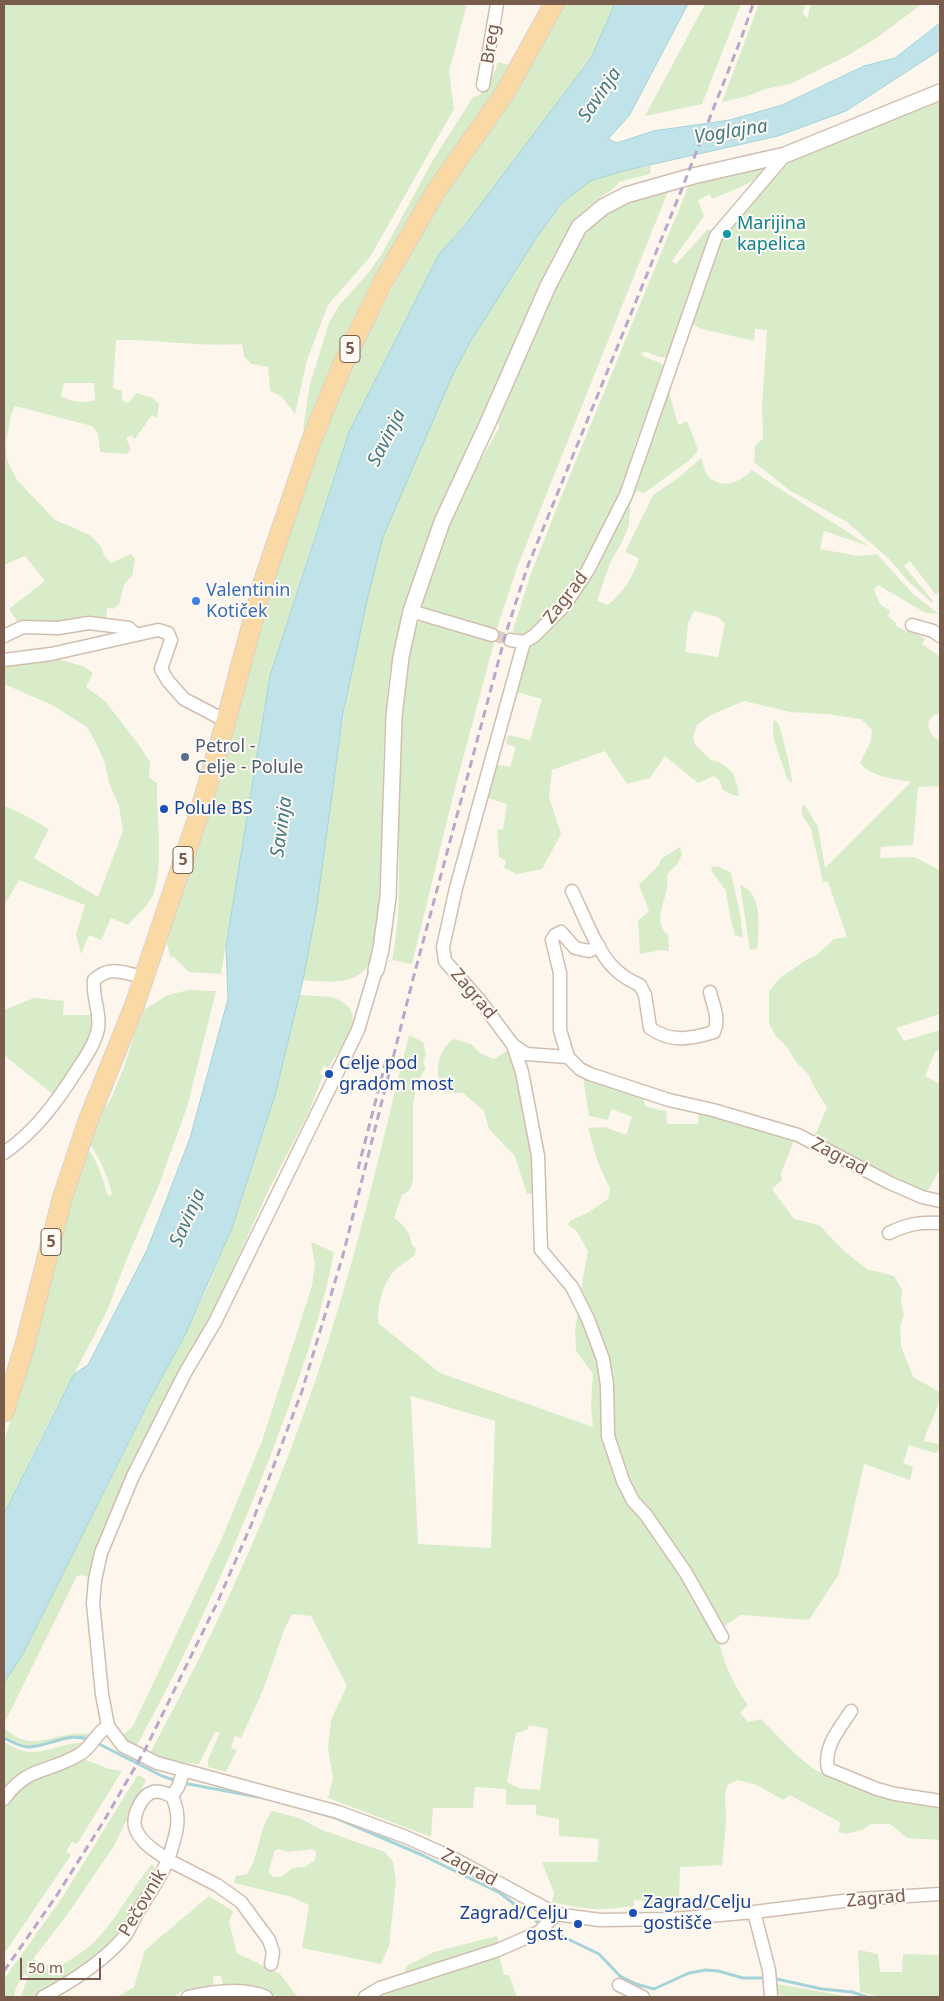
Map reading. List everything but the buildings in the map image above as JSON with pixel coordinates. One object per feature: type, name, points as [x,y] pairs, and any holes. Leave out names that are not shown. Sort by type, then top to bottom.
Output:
[{"type":"main road","name":"5","points":[[4,1412],[25,1345],[62,1199],[88,1121],[134,1007],[200,811],[262,583],[312,439],[343,364],[382,284],[436,191],[505,93],[554,4]]},
{"type":"street","name":"Breg","points":[[483,85],[497,4]]},
{"type":"street","points":[[4,1799],[11,1789],[30,1774],[78,1755],[108,1726],[102,1694],[93,1603],[95,1580],[101,1553],[133,1476],[185,1373],[215,1322],[358,1030],[381,949],[388,897],[394,716],[401,658],[411,612],[442,522],[488,425],[548,286],[580,227],[603,207],[626,195],[693,176],[785,155],[940,92]]},
{"type":"street","name":"Zagrad","points":[[722,1637],[686,1573],[634,1500],[623,1481],[608,1436],[608,1385],[603,1359],[588,1319],[572,1287],[541,1250],[538,1156],[522,1072],[513,1045],[482,1002],[446,961],[443,947],[459,878],[524,642],[534,636],[564,606],[588,570],[626,495],[716,236],[785,155]]},
{"type":"street","points":[[411,612],[492,635]]},
{"type":"street","points":[[4,636],[23,628],[58,628],[89,624],[129,628],[135,634]]},
{"type":"street","points":[[912,626],[933,631],[940,636]]},
{"type":"street","points":[[4,660],[51,654],[158,630],[168,634],[171,640],[161,669],[168,682],[184,699],[226,721]]},
{"type":"street","points":[[510,640],[524,642]]},
{"type":"street","points":[[572,891],[599,946],[612,967],[627,979],[640,985],[645,995],[650,1028],[660,1035],[672,1038],[695,1038],[714,1032],[717,1026],[716,1012],[710,992]]},
{"type":"street","points":[[513,1045],[526,1054],[568,1057],[560,1030],[560,973],[552,940],[555,935],[561,932],[575,948],[589,951],[599,946]]},
{"type":"street","points":[[5,1152],[46,1116],[59,1099],[92,1046],[98,1028],[98,1014],[93,992],[94,980],[102,972],[112,970],[143,977]]},
{"type":"street","name":"Zagrad","points":[[568,1057],[580,1069],[590,1074],[669,1100],[713,1110],[798,1135],[890,1183],[922,1197],[940,1201]]},
{"type":"street","points":[[889,1233],[906,1224],[940,1223]]},
{"type":"street","points":[[851,1711],[830,1744],[828,1769],[877,1789],[895,1794],[940,1801]]},
{"type":"street","name":"Zagrad","points":[[108,1726],[123,1746],[157,1763],[179,1783],[338,1812],[406,1837],[453,1858],[547,1923],[673,1919],[754,1912],[859,1899],[940,1894]]},
{"type":"street","name":"Pečovnik","points":[[43,1997],[96,1963],[125,1936],[168,1860],[177,1827],[179,1783],[160,1792],[150,1794],[143,1801],[134,1821],[137,1832],[143,1841],[168,1860],[217,1885],[241,1902],[269,1940],[273,1952],[271,1964]]},
{"type":"street","points":[[754,1912],[769,1970],[770,1991]]},
{"type":"street","points":[[365,1997],[380,1988],[498,1950],[547,1923]]},
{"type":"street","points":[[619,1985],[643,1997]]},
{"type":"street","points":[[188,1997],[225,1992],[259,1994],[266,1997]]},
{"type":"green space","points":[[4,4],[467,4],[449,71],[454,109],[370,257],[328,305],[307,360],[295,414],[281,396],[270,391],[268,367],[251,364],[244,356],[242,344],[226,345],[116,340],[113,388],[122,391],[122,400],[128,403],[137,393],[153,398],[159,404],[157,418],[152,415],[135,439],[131,435],[126,438],[131,449],[127,454],[100,452],[98,434],[92,426],[15,406],[11,415],[6,443],[7,460],[17,480],[55,520],[90,535],[101,547],[104,555],[111,563],[131,554],[135,559],[132,576],[124,585],[119,605],[113,609],[107,607],[106,621],[19,624],[9,609],[45,581],[25,556],[4,565]],"holes":[[[64,383],[94,383],[95,400],[78,402],[61,396]]]},
{"type":"green space","points":[[563,4],[615,4],[591,58],[462,229],[439,254],[349,432],[270,676],[221,974],[189,972],[175,958],[170,956],[167,944],[169,934],[222,773],[270,587],[322,441],[357,354],[445,190],[535,59]]},
{"type":"green space","points":[[705,4],[741,4],[702,104],[645,116]]},
{"type":"green space","points":[[759,4],[805,4],[803,14],[808,18],[810,4],[922,4],[878,37],[845,57],[790,84],[765,89],[748,96],[722,102]]},
{"type":"green space","points":[[498,62],[513,66],[306,433],[303,430],[310,384],[329,323],[338,307],[369,272],[383,252],[433,160],[473,97],[480,95],[495,71]]},
{"type":"green space","points":[[940,99],[940,591],[936,595],[910,561],[904,566],[933,601],[932,603],[909,582],[888,558],[847,522],[789,490],[754,462],[755,446],[763,438],[762,406],[767,330],[755,329],[754,341],[702,329],[690,323],[722,235],[774,176],[799,155],[929,105]]},
{"type":"green space","points":[[769,165],[764,172],[744,186],[712,199],[710,194],[698,200],[704,216],[672,261],[676,264],[708,229],[714,231],[668,357],[659,357],[644,351],[641,355],[662,364],[665,370],[635,444],[627,479],[619,501],[567,597],[527,636],[511,637],[530,576],[559,502],[689,185]]},
{"type":"green space","points":[[651,166],[650,174],[619,182],[612,190],[587,208],[571,227],[554,254],[442,506],[412,581],[397,633],[392,660],[385,718],[378,928],[373,954],[364,970],[357,976],[349,979],[331,982],[303,980],[356,648],[368,593],[389,518],[454,371],[504,286],[539,233],[566,200],[579,188],[592,180],[613,173]]},
{"type":"green space","points":[[669,189],[518,565],[496,631],[429,611],[423,606],[423,598],[447,530],[468,483],[499,428],[498,414],[567,262],[578,244],[599,220],[609,212],[634,200]]},
{"type":"green space","points":[[667,385],[678,425],[687,421],[698,450],[690,460],[644,493],[636,491],[630,505],[629,525],[610,563],[597,601],[608,605],[619,595],[631,578],[639,558],[625,552],[653,495],[678,478],[701,458],[705,471],[714,481],[726,484],[732,483],[743,478],[752,470],[855,536],[869,546],[824,531],[820,549],[858,556],[877,554],[913,594],[939,614],[926,613],[878,585],[874,590],[880,604],[890,611],[888,616],[896,623],[896,626],[907,632],[909,629],[925,639],[922,644],[940,657],[940,713],[934,715],[928,726],[932,734],[940,741],[940,786],[918,787],[913,845],[881,847],[880,858],[914,857],[940,870],[940,1014],[896,1028],[904,1041],[940,1030],[940,1048],[935,1052],[925,1076],[940,1084],[940,1169],[926,1194],[893,1181],[812,1137],[817,1131],[827,1107],[814,1087],[809,1075],[775,1035],[769,1023],[769,991],[780,978],[806,960],[816,956],[834,939],[847,937],[828,882],[823,882],[811,829],[802,815],[802,807],[804,804],[818,827],[825,868],[911,782],[877,775],[860,763],[871,741],[872,730],[861,719],[828,714],[790,712],[744,701],[709,716],[697,725],[693,737],[696,746],[711,760],[721,763],[733,773],[739,796],[723,790],[719,780],[713,776],[698,783],[665,756],[650,778],[627,784],[605,751],[552,770],[549,797],[561,834],[542,869],[517,874],[504,868],[506,861],[499,857],[497,829],[503,830],[507,804],[484,797],[493,764],[510,767],[516,747],[506,744],[508,735],[530,740],[542,699],[513,691],[532,643],[583,584]],"holes":[[[694,611],[718,617],[725,624],[718,657],[685,652],[688,623]]]},
{"type":"green space","points":[[423,620],[495,639],[454,792],[412,964],[392,960],[399,899],[399,741],[404,679],[417,623]]},
{"type":"green space","points":[[59,656],[60,660],[83,666],[93,673],[86,687],[105,701],[136,741],[150,762],[149,778],[157,783],[159,860],[158,876],[151,899],[128,925],[111,918],[101,940],[89,935],[81,954],[76,934],[85,905],[19,880],[4,906],[4,806],[49,829],[34,858],[98,897],[123,831],[119,806],[109,783],[105,763],[87,727],[52,705],[4,684],[4,663]]},
{"type":"green space","points":[[774,720],[778,724],[782,736],[792,783],[787,779],[773,735]]},
{"type":"green space","points":[[680,847],[682,855],[667,876],[667,888],[660,919],[661,925],[668,935],[669,951],[661,950],[640,954],[638,921],[649,911],[639,885],[658,866],[661,859]]},
{"type":"green space","points":[[713,866],[731,873],[743,938],[735,935],[726,891],[711,870]]},
{"type":"green space","points":[[740,885],[753,895],[756,903],[759,922],[757,949],[750,950]]},
{"type":"green space","points":[[189,990],[216,991],[188,1104],[159,1185],[128,1256],[107,1311],[4,1514],[4,1442],[31,1352],[85,1146],[96,1162],[107,1194],[110,1196],[112,1194],[102,1166],[87,1140],[98,1116],[110,1101],[145,1009],[168,995]]},
{"type":"green space","points":[[298,995],[333,998],[347,1005],[352,1013],[350,1032],[328,1068],[324,1066],[320,1073],[323,1076],[308,1114],[269,1189],[211,1317],[156,1415],[121,1490],[92,1564],[89,1578],[83,1575],[77,1576],[4,1724],[4,1683],[23,1654],[148,1403],[186,1333],[232,1228],[275,1095]]},
{"type":"green space","points":[[34,998],[64,1001],[63,1015],[92,1015],[93,1031],[55,1096],[4,1055],[4,1010]]},
{"type":"green space","points":[[409,1035],[423,1042],[426,1054],[423,1064],[426,1067],[417,1083],[413,1104],[413,1179],[410,1190],[402,1195],[394,1218],[406,1230],[412,1245],[416,1249],[415,1255],[396,1269],[387,1281],[380,1302],[378,1323],[440,1373],[593,1427],[591,1406],[593,1374],[576,1351],[575,1330],[578,1311],[588,1305],[581,1289],[588,1251],[576,1230],[568,1225],[570,1221],[589,1212],[608,1199],[610,1189],[598,1163],[588,1128],[605,1127],[626,1135],[632,1117],[612,1109],[608,1120],[589,1116],[583,1077],[643,1097],[646,1107],[666,1111],[667,1124],[698,1124],[699,1110],[795,1138],[781,1173],[782,1180],[772,1189],[794,1219],[819,1225],[845,1252],[867,1269],[894,1276],[902,1290],[901,1302],[904,1315],[900,1327],[901,1346],[913,1377],[940,1392],[938,1404],[924,1441],[940,1444],[940,1450],[935,1453],[909,1445],[903,1463],[913,1467],[910,1480],[864,1464],[839,1574],[809,1620],[741,1615],[717,1631],[721,1651],[728,1670],[748,1705],[740,1713],[748,1722],[761,1719],[806,1763],[821,1773],[835,1779],[879,1792],[940,1804],[940,1840],[907,1838],[890,1824],[871,1824],[862,1830],[846,1834],[838,1832],[841,1823],[790,1795],[783,1800],[757,1785],[738,1780],[728,1784],[725,1793],[726,1823],[722,1865],[680,1867],[679,1908],[643,1905],[644,1901],[634,1900],[634,1906],[612,1909],[574,1907],[552,1902],[554,1893],[542,1862],[597,1862],[599,1839],[559,1836],[559,1819],[536,1815],[536,1805],[506,1805],[506,1789],[475,1787],[473,1808],[433,1808],[431,1837],[328,1798],[333,1777],[328,1749],[331,1720],[347,1686],[311,1616],[292,1614],[285,1628],[263,1690],[241,1738],[235,1736],[231,1748],[237,1750],[226,1772],[208,1767],[208,1760],[220,1732],[215,1732],[199,1764],[167,1760],[149,1755],[225,1605],[270,1503],[290,1451],[339,1307],[361,1229]],"holes":[[[411,1396],[495,1421],[491,1548],[418,1544]],[[529,1725],[548,1729],[540,1790],[519,1788],[507,1782],[516,1733],[527,1730]]]},
{"type":"green space","points":[[454,1039],[471,1044],[480,1053],[494,1059],[511,1049],[527,1103],[536,1193],[527,1194],[515,1156],[489,1129],[484,1111],[463,1093],[447,1092],[442,1086],[439,1079],[438,1064],[443,1050]]},
{"type":"green space","points":[[311,1242],[334,1252],[319,1313],[300,1374],[270,1457],[217,1584],[178,1667],[135,1749],[123,1735],[133,1726],[222,1538],[262,1441],[312,1286],[315,1264]]},
{"type":"green space","points":[[4,1727],[14,1736],[34,1741],[77,1733],[90,1734],[88,1739],[68,1737],[30,1747],[4,1736]]},
{"type":"green space","points":[[4,1742],[27,1752],[44,1751],[71,1744],[86,1743],[81,1749],[39,1764],[21,1774],[4,1791]]},
{"type":"green space","points":[[86,1760],[109,1769],[122,1771],[77,1844],[72,1842],[66,1851],[71,1855],[4,1954],[4,1807],[20,1789],[40,1776]]},
{"type":"green space","points":[[137,1776],[141,1776],[146,1780],[114,1846],[67,1915],[33,1959],[55,1968],[73,1958],[88,1948],[111,1923],[152,1864],[159,1876],[123,1935],[63,1980],[34,1997],[21,1997],[28,1976],[24,1974],[16,1988],[14,1997],[4,1997],[4,1979],[62,1898]]},
{"type":"green space","points":[[272,1811],[300,1818],[322,1830],[385,1852],[393,1862],[396,1882],[389,1946],[381,1964],[302,1948],[309,1905],[292,1897],[234,1883],[236,1876],[247,1874],[251,1867],[267,1818]],"holes":[[[278,1849],[288,1852],[313,1849],[316,1852],[315,1860],[305,1867],[293,1868],[281,1877],[273,1877],[269,1873],[274,1851]]]},
{"type":"green space","points":[[209,1896],[233,1911],[229,1922],[237,1953],[280,1974],[297,1996],[279,1997],[261,1990],[223,1985],[221,1976],[213,1976],[214,1986],[181,1992],[174,1997],[117,1997],[134,1987],[145,1950]]},
{"type":"green space","points":[[497,1936],[500,1947],[399,1981],[407,1966],[434,1952]]},
{"type":"green space","points":[[858,1950],[878,1954],[880,1972],[902,1972],[903,1954],[940,1955],[940,1997],[880,1997],[860,1992]]},
{"type":"green space","points":[[499,1955],[504,1975],[509,1975],[517,1997],[380,1997],[403,1987],[449,1974],[460,1966]]},
{"type":"green space","points":[[777,1984],[851,1997],[784,1997],[778,1994]]},
{"type":"water","points":[[615,4],[688,4],[629,116],[608,139],[617,143],[653,131],[730,120],[782,105],[864,66],[895,58],[940,23],[940,50],[846,111],[778,136],[623,171],[590,181],[562,203],[537,237],[470,342],[453,374],[383,537],[366,605],[343,714],[316,912],[303,980],[275,1095],[232,1228],[186,1333],[148,1403],[23,1654],[4,1683],[4,1514],[74,1374],[88,1365],[147,1250],[190,1138],[228,999],[226,946],[270,676],[349,432],[439,254],[462,229],[591,58]]},
{"type":"waterway","points":[[4,1738],[27,1747],[75,1737],[89,1740]]},
{"type":"waterway","points":[[97,1743],[162,1776],[177,1781]]},
{"type":"waterway","points":[[183,1783],[258,1797]]},
{"type":"waterway","points":[[312,1811],[336,1818],[422,1855],[500,1893],[540,1924]]},
{"type":"waterway","points":[[545,1928],[599,1954],[620,1976],[636,1984],[654,1989],[689,1973],[706,1970],[718,1971],[743,1978],[766,1978]]},
{"type":"waterway","points":[[772,1978],[822,1989],[852,1992],[867,1997]]},
{"type":"tunnel","points":[[492,635],[510,640]]},
{"type":"railway","points":[[4,1971],[57,1895],[105,1819],[145,1750],[218,1601],[252,1523],[302,1391],[343,1255],[413,979],[506,633],[527,568],[679,196],[753,4]]},
{"type":"railway","points":[[358,1169],[387,1057]]},
{"type":"place","name":"Marijina kapelica","points":[[727,234]]},
{"type":"place","name":"Valentinin Kotiček","points":[[196,601]]},
{"type":"place","name":"Petrol - Celje - Polule","points":[[185,757]]},
{"type":"place","name":"Polule BS","points":[[164,809]]},
{"type":"place","name":"Celje pod gradom most","points":[[329,1074]]},
{"type":"place","name":"Zagrad/Celju gostišče","points":[[633,1913]]},
{"type":"place","name":"Zagrad/Celju gost.","points":[[578,1924]]},
{"type":"water label","name":"Savinja","points":[[600,95]]},
{"type":"water label","name":"Voglajna","points":[[731,132]]},
{"type":"water label","name":"Savinja","points":[[387,438]]},
{"type":"water label","name":"Savinja","points":[[282,827]]},
{"type":"water label","name":"Savinja","points":[[188,1218]]}]
